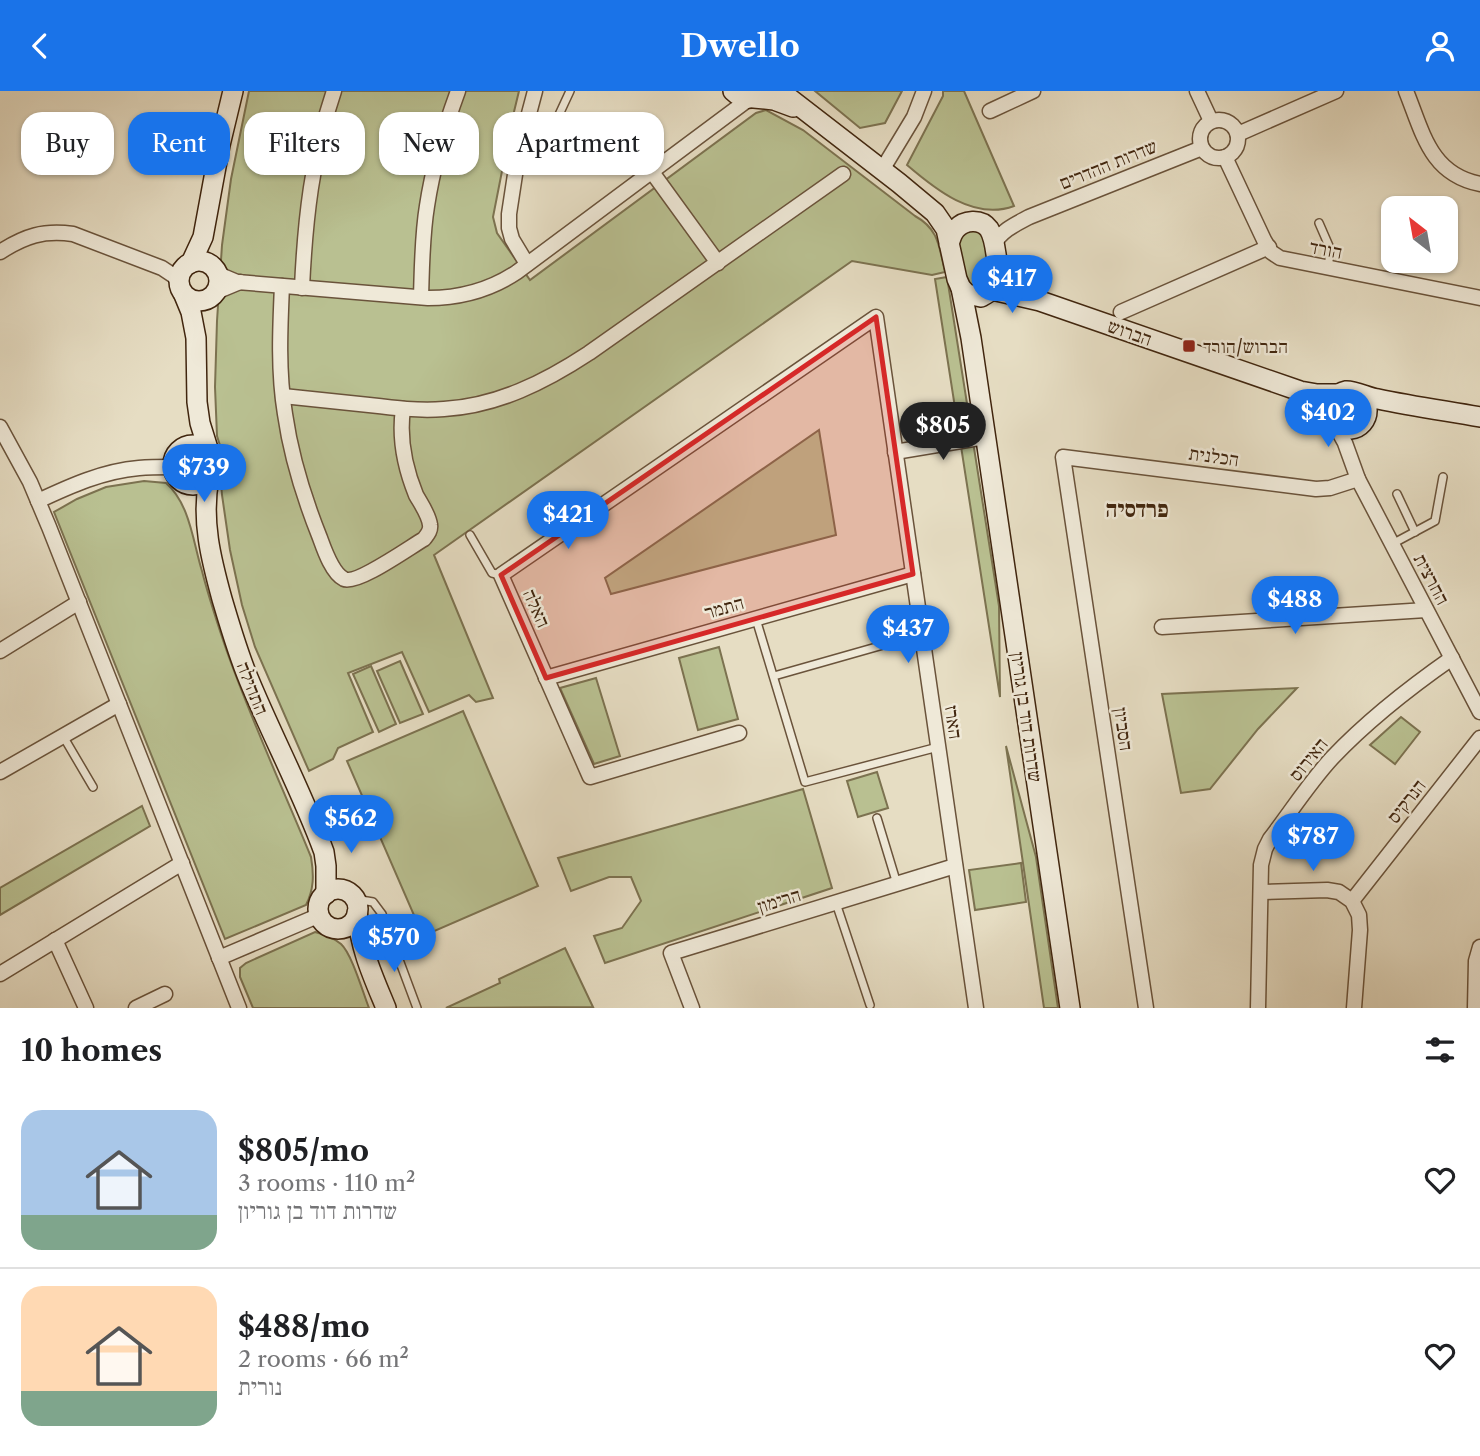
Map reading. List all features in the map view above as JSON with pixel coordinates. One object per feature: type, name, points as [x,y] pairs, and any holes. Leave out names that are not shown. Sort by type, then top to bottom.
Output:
[{"type":"street","points":[[210,455],[200,446],[181,449],[173,460],[174,475],[184,484],[197,485],[209,478],[212,472],[213,462],[202,430],[197,402],[196,338],[185,276],[203,237],[233,91]]},
{"type":"street","points":[[302,288],[313,170],[334,91]]},
{"type":"street","points":[[421,297],[424,230],[431,184],[441,139],[458,91]]},
{"type":"street","points":[[529,112],[535,91]]},
{"type":"street","points":[[780,91],[935,213],[953,221],[972,222],[990,230],[998,276],[990,292],[974,296],[961,288],[946,229],[935,213]]},
{"type":"street","points":[[882,170],[914,117],[924,91]]},
{"type":"street","points":[[990,111],[1033,91]]},
{"type":"street","points":[[1198,91],[1211,121]]},
{"type":"street","points":[[1238,134],[1336,91]]},
{"type":"street","points":[[1406,91],[1437,160],[1454,175],[1480,184]]},
{"type":"street","points":[[664,163],[713,127],[746,94],[774,100],[810,114]]},
{"type":"street","points":[[1211,121],[1228,122],[1238,134],[1234,150],[1225,157],[1209,156],[1202,148],[1202,129],[1211,121]]},
{"type":"street","name":"שדרות ההדרים","points":[[994,244],[1006,230],[1029,217],[1202,148]]},
{"type":"street","points":[[1121,312],[1269,247],[1225,157]]},
{"type":"street","points":[[283,396],[403,409],[445,409],[475,405],[506,396],[538,383],[589,353],[843,174]]},
{"type":"street","points":[[515,175],[509,227],[517,251],[527,264]]},
{"type":"street","points":[[0,252],[27,237],[40,234],[72,234],[162,268],[178,268],[185,276],[196,301],[214,283],[240,282],[445,298],[476,292],[505,280],[648,175]]},
{"type":"street","points":[[654,175],[718,263]]},
{"type":"street","name":"שדרות ההדרים","points":[[972,222],[998,222],[1029,217]]},
{"type":"street","points":[[196,338],[199,322],[214,283],[207,220]]},
{"type":"street","points":[[949,244],[954,230],[972,222]]},
{"type":"street","name":"הורד","points":[[1269,247],[1271,252],[1280,258],[1480,298]]},
{"type":"street","points":[[185,276],[200,261],[207,262],[214,283]]},
{"type":"street","name":"הברוש","points":[[997,269],[1010,285],[1040,301]]},
{"type":"street","points":[[282,286],[279,339],[289,441],[313,520],[328,558],[343,579],[352,580],[364,576],[424,539],[429,533],[431,527],[408,471],[403,449],[403,409]]},
{"type":"street","name":"שדרות דוד בן גוריון","points":[[961,288],[971,338],[1009,597],[1009,655],[1015,719],[1026,775],[1044,836],[1070,1008]]},
{"type":"street","name":"הברוש","points":[[990,292],[1040,301],[1300,391],[1339,394]]},
{"type":"street","name":"שדרות דוד בן גוריון","points":[[971,338],[975,316],[990,292]]},
{"type":"street","name":"הארז","points":[[876,317],[976,1008]]},
{"type":"street","name":"האלה","points":[[739,733],[590,777],[501,575],[876,317]]},
{"type":"street","name":"הברוש","points":[[1300,391],[1321,404],[1332,419]]},
{"type":"street","points":[[1397,403],[1386,406],[1348,429],[1338,426],[1332,419],[1331,403],[1339,394],[1350,391],[1397,403],[1480,417]]},
{"type":"street","points":[[1352,463],[1354,440],[1368,406],[1361,395]]},
{"type":"street","points":[[181,449],[189,433],[197,402]]},
{"type":"street","name":"החרצית","points":[[1332,419],[1345,443],[1358,479],[1480,712]]},
{"type":"street","points":[[0,427],[38,501],[239,1008]]},
{"type":"street","points":[[895,452],[985,437]]},
{"type":"street","name":"הכלנית","points":[[1063,457],[1316,489],[1330,488],[1358,479]]},
{"type":"street","name":"הסביון","points":[[1063,457],[1146,1008]]},
{"type":"street","points":[[38,501],[80,482],[106,474],[140,468],[172,467]]},
{"type":"street","name":"התהילה","points":[[206,531],[205,507],[209,478]]},
{"type":"street","name":"התהילה","points":[[184,484],[194,497],[206,531],[219,587],[248,678],[318,838],[354,902],[360,942],[386,1008]]},
{"type":"street","name":"התמר","points":[[546,678],[913,574]]},
{"type":"street","points":[[0,651],[79,602]]},
{"type":"street","points":[[1162,627],[1426,610]]},
{"type":"street","name":"האירוס","points":[[1258,1008],[1261,865],[1270,839],[1330,760],[1362,728],[1452,658]]},
{"type":"street","points":[[0,772],[119,704]]},
{"type":"street","name":"הנרקיס","points":[[1352,901],[1480,738]]},
{"type":"street","name":"התהילה","points":[[318,838],[327,866],[326,894]]},
{"type":"street","points":[[0,974],[182,863]]},
{"type":"street","name":"הרימון","points":[[692,1008],[671,953],[955,866]]},
{"type":"street","points":[[338,889],[354,902],[355,919],[350,925],[338,929],[325,924],[320,915],[318,905],[321,899],[338,889]]},
{"type":"street","points":[[1261,891],[1327,890],[1339,892],[1352,901],[1359,915],[1360,930],[1354,1008]]},
{"type":"street","points":[[219,958],[320,915]]},
{"type":"street","name":"התהילה","points":[[338,929],[355,943],[365,956]]},
{"type":"street","points":[[55,940],[86,1008]]},
{"type":"street","points":[[1475,1008],[1476,961],[1480,947]]},
{"type":"street","points":[[135,1008],[165,993]]},
{"type":"lane","points":[[560,112],[570,91]]},
{"type":"lane","points":[[1319,223],[1329,246],[1329,269]]},
{"type":"lane","points":[[1392,544],[1435,521],[1443,477]]},
{"type":"lane","points":[[1397,494],[1415,532]]},
{"type":"lane","points":[[470,535],[492,573],[501,575]]},
{"type":"lane","points":[[756,618],[805,782],[938,747]]},
{"type":"lane","points":[[774,676],[922,634]]},
{"type":"lane","points":[[63,736],[93,786]]},
{"type":"lane","points":[[877,818],[897,884]]},
{"type":"lane","points":[[354,902],[373,902],[382,914],[417,1008]]},
{"type":"lane","points":[[836,902],[870,1005]]},
{"type":"highlighted area","points":[[876,317],[913,574],[546,678],[501,575]]},
{"type":"green space","points":[[249,91],[519,91],[514,112],[493,112],[493,175],[501,175],[493,217],[497,233],[530,280],[756,113],[766,110],[803,130],[923,221],[937,239],[945,272],[932,275],[852,261],[434,555],[493,698],[476,702],[469,695],[429,712],[402,652],[348,673],[373,732],[338,748],[333,759],[309,771],[255,647],[242,605],[230,550],[221,483],[226,464],[217,436],[215,387],[222,245],[231,179],[244,115],[244,175],[365,175],[365,112],[245,112]]},
{"type":"green space","points":[[815,91],[902,91],[885,123],[860,128]]},
{"type":"green space","points":[[943,91],[964,91],[1014,206],[999,210],[970,206],[930,184],[907,165],[943,96]]},
{"type":"green space","points":[[973,226],[989,241],[989,286],[969,289],[956,237]]},
{"type":"green space","points":[[947,277],[999,606],[1000,697],[935,279]]},
{"type":"green space","points":[[819,430],[836,535],[611,594],[605,578]]},
{"type":"green space","points":[[144,481],[166,483],[186,512],[224,643],[311,857],[313,882],[306,905],[225,939],[54,512],[106,487]]},
{"type":"green space","points":[[719,647],[738,719],[698,730],[679,658]]},
{"type":"green space","points":[[400,661],[423,714],[400,723],[377,671]]},
{"type":"green space","points":[[371,666],[396,724],[379,732],[353,674]]},
{"type":"green space","points":[[596,678],[620,756],[594,764],[560,688]]},
{"type":"green space","points":[[1297,688],[1258,729],[1210,789],[1181,793],[1162,694]]},
{"type":"green space","points":[[463,711],[538,886],[423,936],[347,761]]},
{"type":"green space","points":[[1401,717],[1420,732],[1395,764],[1370,745]]},
{"type":"green space","points":[[1006,746],[1036,857],[1058,1008],[1044,1008]]},
{"type":"green space","points":[[877,772],[888,808],[858,817],[847,781]]},
{"type":"green space","points":[[803,789],[832,888],[605,963],[594,936],[622,928],[641,901],[631,877],[609,877],[571,891],[558,858]]},
{"type":"green space","points":[[142,806],[150,826],[0,915],[0,888]]},
{"type":"green space","points":[[1021,863],[1026,902],[975,910],[969,870]]},
{"type":"green space","points":[[315,932],[335,940],[345,949],[369,1008],[253,1008],[240,977],[240,968]]},
{"type":"green space","points":[[565,948],[593,1007],[446,1008],[500,983],[499,979]]},
{"type":"place","name":"הברוש/הורד","points":[[1189,346]]},
{"type":"district","name":"פרדסיה","points":[[1137,509]]}]
